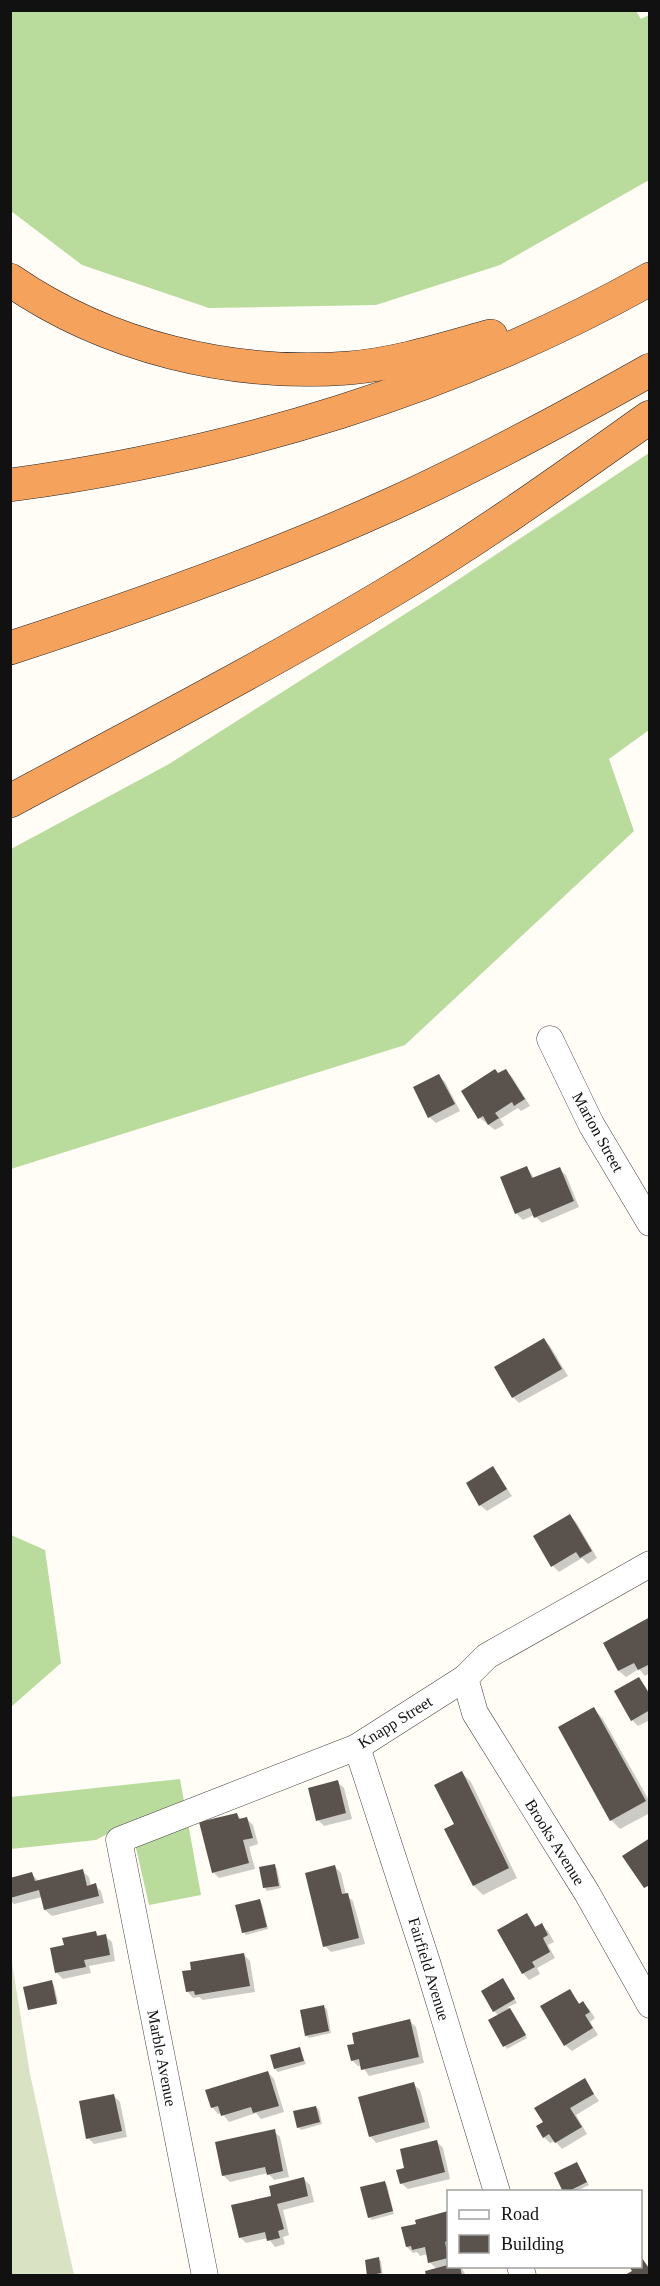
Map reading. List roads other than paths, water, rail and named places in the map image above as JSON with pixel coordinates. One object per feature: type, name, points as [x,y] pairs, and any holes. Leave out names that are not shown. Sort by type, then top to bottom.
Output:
[{"type":"highway","points":[[10,280],[71,316],[133,341],[220,362],[299,370],[375,364],[441,350],[540,320],[650,277]]},
{"type":"highway","points":[[10,485],[82,474],[178,455],[274,432],[353,407],[446,374],[543,334],[650,277]]},
{"type":"highway","points":[[10,648],[212,577],[391,504],[481,462],[650,370]]},
{"type":"highway","points":[[10,801],[394,590],[476,538],[650,417]]},
{"type":"street","name":"Marion Street","points":[[550,1040],[591,1124],[650,1223]]},
{"type":"street","name":"Knapp Street","points":[[119,1840],[357,1747],[465,1678],[487,1656],[650,1564]]},
{"type":"street","name":"Brooks Avenue","points":[[465,1678],[475,1713],[587,1893],[650,2005]]},
{"type":"street","name":"Fairfield Avenue","points":[[357,1747],[427,1962],[495,2190]]},
{"type":"street","name":"Marble Avenue","points":[[119,1840],[205,2276]]}]
